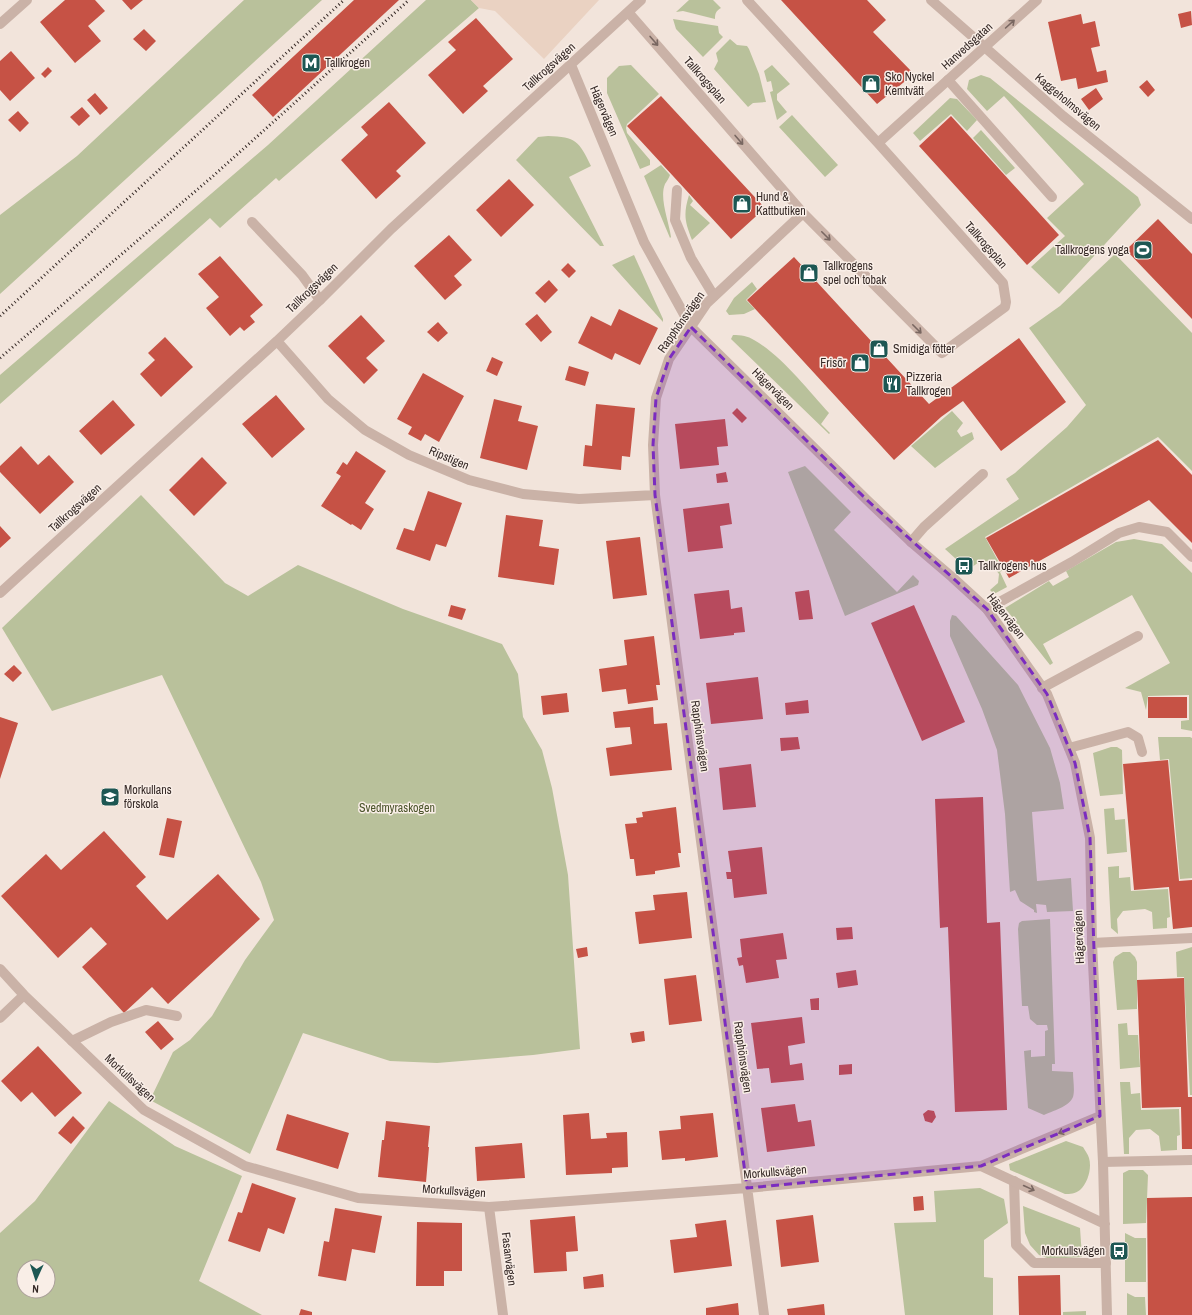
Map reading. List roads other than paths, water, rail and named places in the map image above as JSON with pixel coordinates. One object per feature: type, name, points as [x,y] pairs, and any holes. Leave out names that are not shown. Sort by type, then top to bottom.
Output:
[{"type":"street","points":[[0,24],[27,0]]},
{"type":"street","name":"Tallkrogsvägen","points":[[0,593],[277,341],[391,229],[641,0]]},
{"type":"street","name":"Tallkrogsplan","points":[[628,12],[803,213],[942,353],[1005,307],[1006,302],[1003,283],[878,143],[747,0]]},
{"type":"street","name":"Kaggeholmsvägen","points":[[931,0],[1063,116],[1192,219]]},
{"type":"street","name":"Hanvedsgatan","points":[[878,143],[1037,0]]},
{"type":"street","name":"Hägervägen","points":[[571,65],[644,242],[691,327],[911,542],[987,609],[1047,694],[1075,763],[1090,838],[1092,943],[1105,1224],[1107,1315]]},
{"type":"street","points":[[948,80],[1052,197]]},
{"type":"street","points":[[677,190],[675,220],[691,258],[714,296]]},
{"type":"street","name":"Rapphönsvägen","points":[[764,1315],[655,495],[653,445],[656,398],[669,360],[707,303],[803,213]]},
{"type":"street","points":[[252,222],[302,275],[320,300]]},
{"type":"street","name":"Ripstigen","points":[[277,341],[328,399],[365,430],[409,455],[469,480],[523,494],[579,499],[655,495]]},
{"type":"street","points":[[911,542],[924,527],[983,474]]},
{"type":"street","points":[[987,609],[1072,562],[1119,533],[1139,527],[1167,532],[1192,557]]},
{"type":"street","points":[[1042,688],[1138,636]]},
{"type":"street","points":[[1069,748],[1128,732],[1138,738],[1142,752]]},
{"type":"street","points":[[1092,943],[1192,938]]},
{"type":"street","name":"Morkullsvägen","points":[[0,969],[24,995],[144,1110],[245,1166],[358,1198],[489,1207],[747,1188],[981,1166],[1100,1116]]},
{"type":"street","points":[[0,1018],[24,995]]},
{"type":"street","points":[[72,1041],[111,1022],[146,1010],[177,1016]]},
{"type":"street","points":[[1102,1162],[1192,1160]]},
{"type":"street","name":"Morkullsvägen","points":[[981,1166],[1105,1224]]},
{"type":"street","points":[[1014,1181],[1016,1245],[1034,1263],[1106,1262]]},
{"type":"street","name":"Fasanvägen","points":[[489,1207],[503,1315]]},
{"type":"railway","points":[[0,316],[344,0]]},
{"type":"railway","points":[[0,358],[212,177],[409,0]]},
{"type":"place","name":"Tallkrogen","points":[[311,63]]},
{"type":"place","name":"Sko Nyckel Kemtvätt","points":[[871,84]]},
{"type":"place","name":"Hund & Kattbutiken","points":[[742,204]]},
{"type":"place","name":"Tallkrogens yoga","points":[[1143,250]]},
{"type":"place","name":"Tallkrogens spel och tobak","points":[[809,273]]},
{"type":"place","name":"Smidiga fötter","points":[[879,349]]},
{"type":"place","name":"Frisör","points":[[860,363]]},
{"type":"place","name":"Pizzeria Tallkrogen","points":[[892,384]]},
{"type":"place","name":"Tallkrogens hus","points":[[964,566]]},
{"type":"place","name":"Morkullans förskola","points":[[110,797]]},
{"type":"place","name":"Morkullsvägen","points":[[1119,1251]]},
{"type":"park label","name":"Svedmyraskogen","points":[[397,808]]}]
